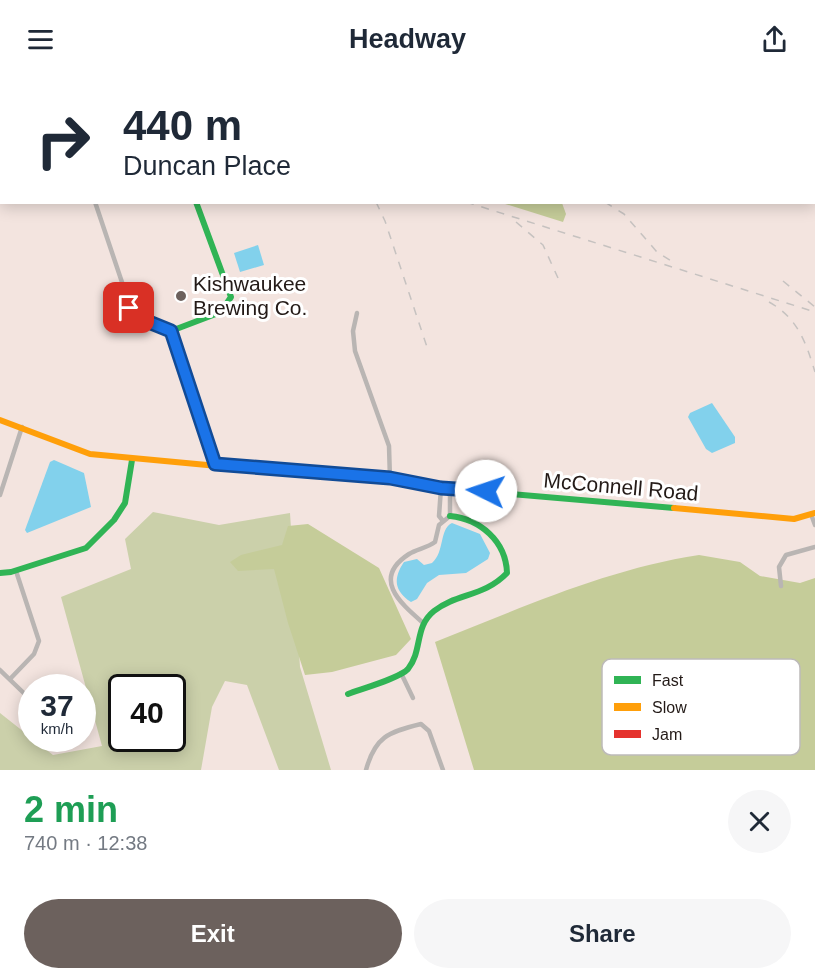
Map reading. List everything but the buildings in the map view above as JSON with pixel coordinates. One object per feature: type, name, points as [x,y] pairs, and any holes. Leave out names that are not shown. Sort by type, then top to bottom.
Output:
[{"type":"street","points":[[96,204],[132,312],[139,318],[171,331],[221,312],[231,297],[197,204]]},
{"type":"street","points":[[357,313],[353,331],[355,351],[388,446],[390,478]]},
{"type":"street","points":[[171,331],[215,464]]},
{"type":"street","name":"McConnell Road","points":[[0,420],[90,454],[132,460],[390,478],[441,488],[794,519],[813,514]]},
{"type":"street","points":[[0,495],[22,428]]},
{"type":"street","points":[[0,573],[15,571],[86,548],[114,520],[125,503],[132,460]]},
{"type":"street","points":[[441,488],[439,516],[443,520]]},
{"type":"street","points":[[450,488],[450,516]]},
{"type":"street","points":[[813,514],[815,525]]},
{"type":"street","points":[[348,694],[406,671],[417,650],[417,636],[422,622],[444,603],[481,595],[492,589],[507,573],[504,552],[492,536],[478,524],[457,516],[450,516],[439,525],[435,542],[410,553],[397,563],[390,574],[391,588],[422,622]]},
{"type":"street","points":[[781,586],[779,567],[786,555],[815,547]]},
{"type":"street","points":[[10,679],[34,654],[39,641],[15,571]]},
{"type":"street","points":[[0,669],[18,687]]},
{"type":"street","points":[[401,673],[413,698]]},
{"type":"street","points":[[366,770],[375,744],[397,730],[421,724],[429,731],[444,770]]},
{"type":"green space","points":[[505,204],[562,204],[566,214],[563,222]]},
{"type":"green space","points":[[153,512],[219,525],[290,513],[300,667],[331,770],[279,770],[247,685],[225,681],[212,707],[201,770],[0,770],[0,713],[18,727],[18,752],[49,752],[53,755],[69,752],[96,752],[96,747],[102,746],[96,724],[96,674],[82,674],[61,597],[131,569],[125,539]]},
{"type":"green space","points":[[308,524],[379,568],[411,639],[396,655],[332,672],[305,675],[274,569],[238,571],[230,562],[241,555],[282,545],[288,526]]},
{"type":"green space","points":[[699,555],[740,562],[760,576],[800,583],[815,578],[815,770],[474,770],[435,642],[565,591],[665,561]]},
{"type":"water","points":[[258,245],[264,265],[240,272],[234,253]]},
{"type":"water","points":[[712,403],[735,437],[735,443],[712,453],[706,449],[688,417],[690,413]]},
{"type":"water","points":[[54,460],[84,473],[91,507],[27,533],[25,530],[50,462]]},
{"type":"water","points":[[452,523],[480,534],[490,553],[488,559],[466,573],[439,575],[427,583],[417,599],[411,602],[398,589],[397,579],[400,568],[404,562],[417,559],[424,565],[432,563],[439,553],[445,530]]},
{"type":"railway","points":[[377,204],[385,221],[428,350]]},
{"type":"railway","points":[[472,204],[815,312]]},
{"type":"railway","points":[[608,204],[624,214],[657,252],[673,262]]},
{"type":"railway","points":[[516,222],[543,245],[558,278]]},
{"type":"railway","points":[[783,281],[815,307]]},
{"type":"railway","points":[[769,302],[779,308],[800,332],[815,372]]},
{"type":"traffic: fast","points":[[171,331],[221,312],[231,297],[197,204]]},
{"type":"traffic: fast","points":[[0,573],[11,572],[86,548],[114,520],[125,503],[132,460]]},
{"type":"traffic: fast","points":[[239,468],[390,479],[441,488],[674,508]]},
{"type":"traffic: fast","points":[[348,694],[389,680],[408,669],[416,654],[424,624],[434,611],[452,601],[489,587],[507,573],[502,551],[489,534],[471,522],[450,516]]},
{"type":"traffic: slow","points":[[0,420],[90,454],[239,468]]},
{"type":"traffic: slow","points":[[674,508],[794,519],[815,513]]},
{"type":"place","name":"Kishwaukee Brewing Co.","points":[[181,296]]},
{"type":"route","points":[[129,308],[139,318],[171,331],[215,464],[362,478],[390,478],[441,488],[486,491]]}]
